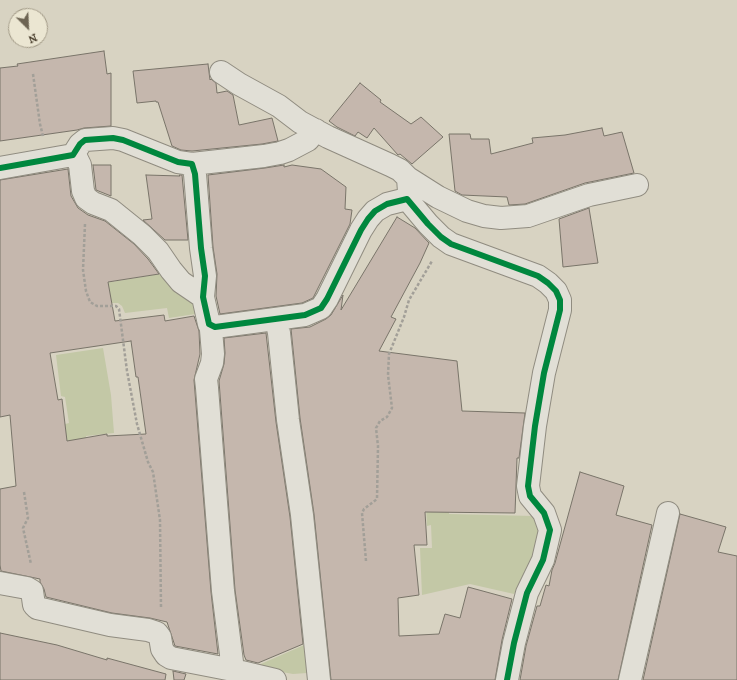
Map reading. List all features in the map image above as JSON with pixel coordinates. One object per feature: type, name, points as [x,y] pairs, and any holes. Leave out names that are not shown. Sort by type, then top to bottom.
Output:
[{"type":"street","points":[[221,72],[239,84],[279,106],[300,122],[357,151],[390,164],[400,170],[407,189],[428,224],[441,237],[451,244],[538,276],[556,290],[560,300],[560,310],[544,373],[535,426],[528,486],[530,496],[544,513],[550,530],[543,560],[527,593],[514,643],[507,680]]},
{"type":"street","points":[[0,168],[73,154],[85,140],[113,138],[123,140],[178,162],[192,164],[264,156],[280,153],[299,146],[308,140],[316,130]]},
{"type":"street","points":[[73,154],[80,165],[83,191],[86,198],[93,203],[111,210],[119,216],[151,244],[181,282],[204,297]]},
{"type":"street","points":[[192,164],[200,248],[205,276],[204,297],[209,324],[214,327],[304,315],[321,308],[368,219],[375,211],[407,189]]},
{"type":"street","points":[[407,189],[438,197],[467,211],[484,216],[501,218],[528,216],[589,195],[637,185]]},
{"type":"street","points":[[276,319],[279,333],[288,420],[297,478],[319,680]]},
{"type":"street","points":[[214,327],[212,330],[212,363],[206,379],[223,591],[226,673]]},
{"type":"street","points":[[630,680],[668,513]]},
{"type":"street","points":[[0,583],[17,585],[32,590],[34,605],[37,608],[110,625],[148,630],[157,633],[160,637],[162,649],[166,655],[171,658],[226,673],[275,680]]},
{"type":"path","points":[[33,74],[40,124],[48,159]]},
{"type":"path","points":[[86,198],[83,270],[86,291],[90,302],[97,306],[116,306],[119,308],[121,314],[127,371],[137,424],[148,462],[153,472],[159,506],[162,622],[160,637]]},
{"type":"path","points":[[366,562],[362,513],[364,509],[377,499],[378,446],[376,428],[380,421],[387,417],[392,408],[388,375],[389,354],[404,317],[409,300],[439,248],[441,237]]},
{"type":"path","points":[[24,492],[28,518],[24,528],[31,567],[32,590]]},
{"type":"green space","points":[[166,273],[183,289],[202,313],[169,318],[167,308],[125,313],[122,306],[118,303],[111,303],[93,285]]},
{"type":"green space","points":[[103,348],[111,395],[114,433],[86,436],[87,454],[60,457],[58,426],[69,423],[65,397],[61,396],[56,355]]},
{"type":"green space","points":[[426,507],[449,507],[449,514],[533,516],[539,523],[537,551],[525,576],[514,594],[470,584],[422,595],[420,548],[432,548],[431,525],[427,526]]},
{"type":"green space","points":[[311,642],[313,669],[307,673],[293,674],[254,667]]},
{"type":"building","points":[[104,51],[107,74],[111,73],[111,126],[84,128],[0,141],[0,68],[18,66],[17,64]]},
{"type":"building","points":[[208,64],[210,80],[211,79],[216,83],[217,93],[227,91],[233,95],[239,125],[272,118],[278,141],[192,151],[181,150],[172,146],[158,102],[137,103],[133,71]]},
{"type":"building","points":[[360,83],[381,100],[380,102],[411,124],[421,117],[443,137],[412,164],[400,154],[398,155],[374,128],[367,138],[358,132],[355,136],[337,127],[329,121]]},
{"type":"building","points":[[602,128],[604,136],[622,132],[634,173],[585,183],[525,204],[509,205],[507,197],[462,195],[455,191],[449,134],[470,134],[471,139],[489,139],[491,154],[533,143],[532,138],[565,135]]},
{"type":"building","points":[[93,165],[111,165],[111,196],[96,190]]},
{"type":"building","points":[[284,165],[284,167],[292,165],[321,169],[346,187],[345,209],[352,210],[350,224],[313,298],[302,303],[220,314],[216,296],[217,274],[213,247],[208,175]]},
{"type":"building","points":[[68,169],[71,196],[78,208],[88,215],[105,221],[134,244],[148,259],[159,274],[108,282],[115,321],[164,315],[165,321],[194,316],[199,331],[200,354],[194,380],[211,592],[218,654],[175,646],[167,622],[150,618],[112,613],[46,597],[40,579],[1,571],[0,489],[16,486],[10,415],[0,417],[0,180]],"holes":[[[131,341],[136,377],[138,377],[146,434],[107,436],[107,434],[67,441],[62,399],[58,400],[50,353]]]},
{"type":"building","points":[[146,175],[182,175],[188,240],[165,240],[143,220],[152,219]]},
{"type":"building","points":[[589,208],[598,263],[563,267],[559,219]]},
{"type":"building","points":[[397,217],[415,228],[429,243],[391,317],[396,319],[379,351],[457,361],[462,411],[525,413],[519,458],[517,458],[515,513],[425,512],[427,545],[414,545],[419,595],[398,598],[399,636],[439,634],[445,614],[460,618],[468,587],[512,599],[502,640],[495,680],[331,680],[314,514],[300,418],[291,329],[310,327],[326,319],[331,315],[343,295],[341,310]]},
{"type":"building","points":[[266,333],[276,422],[290,517],[303,644],[258,663],[246,660],[244,655],[235,590],[219,381],[224,364],[224,338]]},
{"type":"building","points":[[580,472],[624,486],[616,515],[652,525],[618,680],[520,680],[526,646],[537,606],[540,606],[546,585],[549,586],[552,570]]},
{"type":"building","points":[[680,514],[726,527],[718,552],[737,556],[737,680],[643,680]]},
{"type":"building","points":[[0,633],[57,645],[107,660],[107,658],[166,674],[165,680],[0,680]]},
{"type":"building","points":[[173,671],[186,674],[184,680],[174,680]]},
{"type":"cycle path","points":[[0,168],[73,155],[80,144],[85,140],[113,138],[123,140],[178,162],[192,164],[195,174],[201,248],[205,276],[203,297],[209,324],[215,327],[305,315],[321,308],[368,219],[375,211],[387,204],[407,199],[428,224],[441,237],[451,244],[538,276],[556,291],[560,300],[560,310],[544,373],[535,426],[528,486],[530,496],[544,513],[550,530],[543,560],[527,593],[514,643],[507,680]]}]
